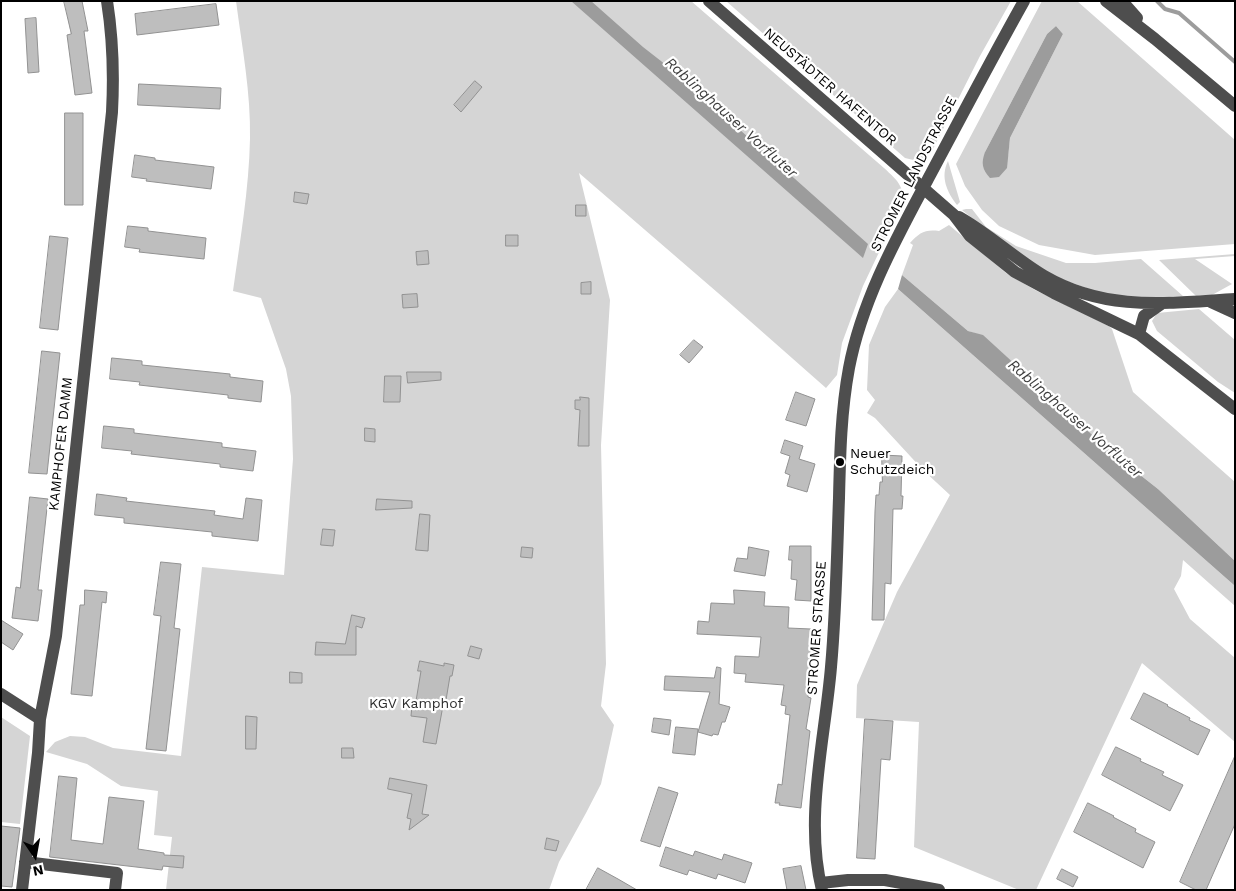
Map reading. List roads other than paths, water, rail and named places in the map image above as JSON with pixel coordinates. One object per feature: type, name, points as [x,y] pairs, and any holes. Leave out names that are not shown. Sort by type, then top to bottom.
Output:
[{"type":"street","name":"KAMPHOFER DAMM","points":[[22,890],[38,753],[40,719],[56,636],[112,112],[114,78],[113,38],[107,1]]},
{"type":"street","name":"NEUSTÄDTER HAFENTOR","points":[[709,1],[954,215],[970,236],[1015,272],[1054,294],[1139,334],[1235,409]]},
{"type":"street","name":"STROMER LANDSTRASSE","points":[[849,367],[858,328],[874,286],[898,234],[1024,1]]},
{"type":"street","points":[[1106,1],[1156,39],[1235,106]]},
{"type":"street","points":[[1122,1],[1156,39]]},
{"type":"street","name":"NEUSTÄDTER HAFENTOR","points":[[954,215],[980,229],[1022,262],[1046,277],[1091,296],[1111,301],[1161,304],[1235,299]]},
{"type":"street","points":[[1209,300],[1235,313]]},
{"type":"street","points":[[1139,334],[1144,316],[1161,304]]},
{"type":"street","name":"STROMER STRASSE","points":[[822,887],[817,864],[815,824],[824,718],[831,669],[840,451],[849,367]]},
{"type":"street","points":[[1,694],[40,719]]},
{"type":"street","points":[[25,862],[117,873],[115,890]]},
{"type":"street","points":[[822,887],[848,880],[885,880],[940,890]]},
{"type":"waterway","points":[[1157,1],[1165,9],[1179,13],[1235,62]]},
{"type":"place","name":"Neuer Schutzdeich","points":[[840,462]]},
{"type":"water label","name":"Rablinghauser Vorfluter","points":[[731,118]]},
{"type":"water label","name":"Rablinghauser Vorfluter","points":[[1075,419]]},
{"type":"park label","name":"KGV Kamphof","points":[[416,704]]}]
